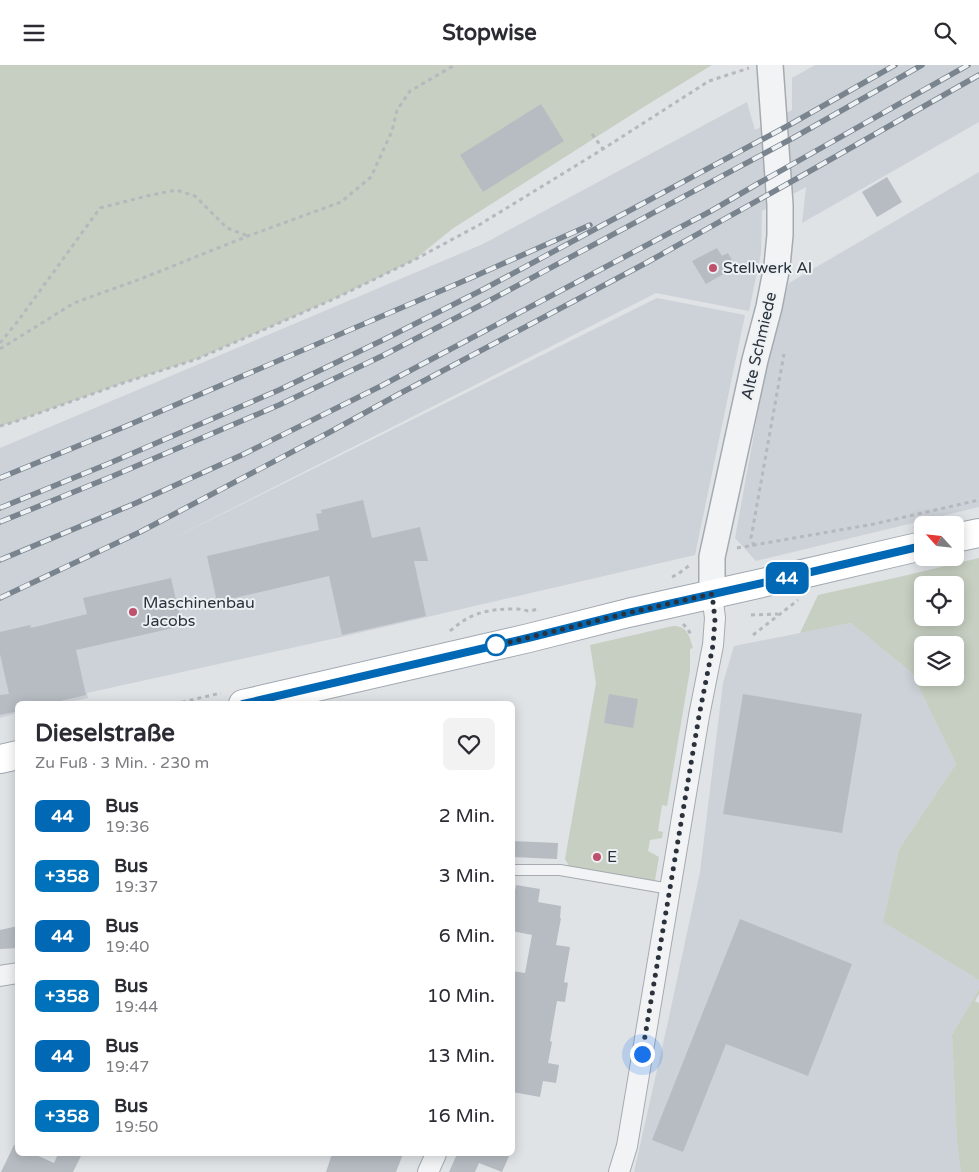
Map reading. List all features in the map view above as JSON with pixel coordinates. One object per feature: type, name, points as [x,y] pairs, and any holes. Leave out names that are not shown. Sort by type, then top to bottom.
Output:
[{"type":"main road","points":[[964,536],[979,533]]},
{"type":"main road","points":[[256,701],[914,548]]},
{"type":"main road","points":[[0,759],[15,756]]},
{"type":"street","name":"Alte Schmiede","points":[[712,594],[712,557],[755,360],[769,307],[777,266],[780,235],[780,205],[760,66]]},
{"type":"street","points":[[619,1172],[626,1146],[699,716],[713,645],[715,619],[712,594]]},
{"type":"street","points":[[0,976],[15,974]]},
{"type":"street","points":[[428,1172],[435,1156]]},
{"type":"lane","points":[[515,870],[560,870],[670,889]]},
{"type":"path","points":[[0,349],[74,303],[341,202],[371,177],[392,131],[397,110],[410,91],[455,65]]},
{"type":"path","points":[[0,426],[197,359],[336,298],[414,260],[479,225],[709,81],[760,66]]},
{"type":"path","points":[[592,134],[603,149]]},
{"type":"path","points":[[0,343],[100,208],[176,190],[195,196],[227,228],[248,236]]},
{"type":"path","points":[[754,546],[751,538],[784,354]]},
{"type":"path","points":[[732,544],[738,549],[874,524],[979,500]]},
{"type":"path","points":[[671,578],[692,563]]},
{"type":"path","points":[[753,635],[804,596]]},
{"type":"path","points":[[444,636],[458,623],[478,613],[496,609],[529,611],[542,608]]},
{"type":"path","points":[[751,615],[779,614]]},
{"type":"path","points":[[680,622],[688,629],[693,639]]},
{"type":"shaded area","points":[[815,65],[979,65],[979,122],[802,223],[806,187],[762,211],[761,253],[749,311],[656,293],[166,542],[657,298],[745,315],[695,555],[341,637],[87,693],[88,698],[74,701],[15,701],[15,714],[0,718],[0,448],[483,244],[747,102],[755,130],[792,110],[792,78]]},
{"type":"shaded area","points":[[979,172],[979,507],[942,516],[914,516],[914,523],[756,561],[735,538],[773,330],[789,283]]},
{"type":"shaded area","points":[[851,623],[912,673],[914,686],[918,686],[956,764],[899,849],[883,922],[979,980],[979,989],[952,1035],[957,1143],[961,1172],[634,1172],[700,872],[723,683],[734,646]]},
{"type":"green space","points":[[0,65],[712,65],[452,229],[414,260],[336,298],[197,359],[0,426]]},
{"type":"green space","points":[[979,558],[979,980],[883,922],[899,849],[956,764],[918,686],[964,686],[964,636],[914,636],[914,677],[912,673],[851,623],[800,633],[818,595],[945,566],[964,566],[964,562]]},
{"type":"green space","points":[[678,626],[685,630],[693,648],[690,649],[690,670],[667,806],[662,805],[658,831],[663,832],[662,838],[650,840],[648,851],[659,857],[655,880],[653,882],[569,866],[565,859],[596,683],[590,645]]},
{"type":"green space","points":[[979,989],[979,994],[975,1001],[979,1003],[979,1172],[961,1172],[957,1143],[952,1035]]},
{"type":"building","points":[[541,104],[564,141],[483,192],[460,155]]},
{"type":"building","points":[[887,177],[902,202],[877,217],[862,192]]},
{"type":"building","name":"Stellwerk Al","points":[[717,248],[722,256],[728,253],[736,267],[706,284],[692,261]]},
{"type":"building","points":[[363,500],[372,538],[420,527],[428,561],[414,561],[426,616],[342,635],[329,576],[217,602],[207,556],[319,530],[316,514],[322,513],[321,510]]},
{"type":"building","points":[[171,578],[182,626],[76,650],[86,695],[61,701],[15,701],[15,712],[0,715],[0,695],[9,694],[0,654],[0,632],[30,625],[31,628],[87,614],[83,598]]},
{"type":"building","points":[[609,694],[638,699],[633,728],[604,723]]},
{"type":"building","points":[[743,694],[862,714],[842,833],[723,814]]},
{"type":"building","points":[[515,841],[558,843],[557,859],[515,857]]},
{"type":"building","points":[[516,885],[540,889],[538,902],[561,906],[561,918],[556,945],[570,947],[564,982],[568,983],[565,1002],[557,1001],[550,1041],[552,1042],[548,1063],[559,1065],[556,1083],[543,1081],[540,1097],[515,1093],[515,971],[525,973],[532,935],[515,932]]},
{"type":"building","points":[[740,919],[852,964],[808,1076],[726,1044],[683,1152],[652,1140]]},
{"type":"building","points":[[15,927],[15,948],[0,949],[0,930]]},
{"type":"building","points":[[14,1145],[15,1156],[38,1156],[54,1163],[57,1156],[81,1156],[73,1172],[1,1172]]},
{"type":"building","points":[[331,1156],[402,1156],[396,1172],[326,1172]]},
{"type":"building","points":[[456,1156],[509,1156],[502,1172],[479,1163],[475,1172],[449,1172]]},
{"type":"railway","points":[[0,508],[279,390],[383,340],[484,289],[791,124],[895,65]]},
{"type":"railway","points":[[0,522],[279,405],[382,356],[793,138],[922,65]]},
{"type":"railway","points":[[0,560],[136,503],[244,454],[381,386],[711,211],[968,65]]},
{"type":"railway","points":[[0,598],[140,532],[330,432],[646,263],[979,75]]},
{"type":"railway","points":[[0,478],[124,427],[590,225]]},
{"type":"bus line","name":"44","points":[[256,701],[914,548]]},
{"type":"place","name":"Stellwerk Al","points":[[713,268]]},
{"type":"place","name":"Maschinenbau Jacobs","points":[[133,612]]},
{"type":"place","name":"E","points":[[597,857]]},
{"type":"route","points":[[496,645],[490,647],[712,594],[715,619],[713,645],[699,716],[642,1054]]}]
